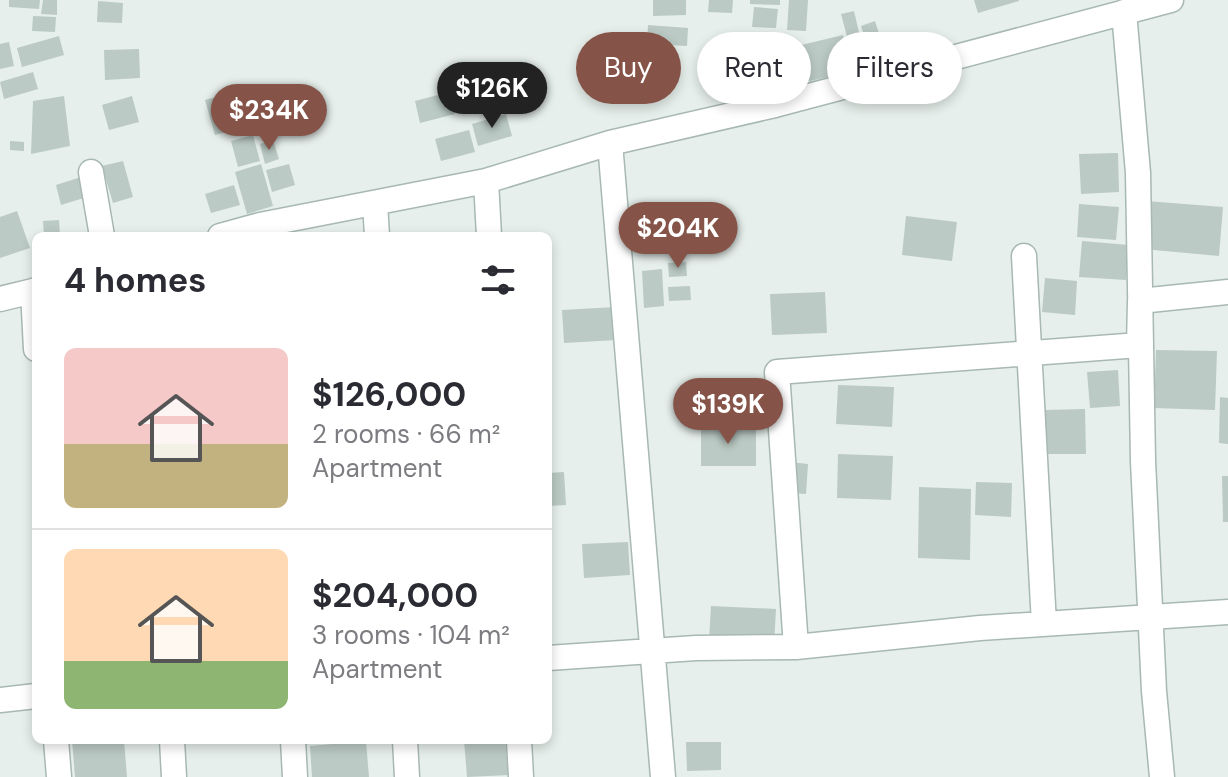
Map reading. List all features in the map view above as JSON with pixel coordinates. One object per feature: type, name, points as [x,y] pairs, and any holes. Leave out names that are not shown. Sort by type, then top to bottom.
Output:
[{"type":"street","points":[[260,230],[486,181],[610,143],[775,105],[1171,0]]},
{"type":"street","points":[[1124,12],[1138,173],[1143,461],[1162,777]]},
{"type":"street","points":[[610,143],[663,777]]},
{"type":"street","points":[[91,172],[101,232]]},
{"type":"street","points":[[486,181],[489,232]]},
{"type":"street","points":[[375,203],[377,232]]},
{"type":"street","points":[[1024,256],[1044,624]]},
{"type":"street","points":[[0,299],[32,291]]},
{"type":"street","points":[[1140,301],[1228,292]]},
{"type":"street","points":[[796,647],[777,372],[1139,345],[1140,301]]},
{"type":"street","points":[[552,658],[653,650],[796,647],[1044,624],[1228,612]]},
{"type":"street","points":[[0,700],[32,696]]},
{"type":"street","points":[[56,744],[59,777]]},
{"type":"street","points":[[172,744],[174,777]]},
{"type":"street","points":[[293,744],[295,777]]},
{"type":"street","points":[[405,744],[407,777]]},
{"type":"street","points":[[519,744],[521,777]]},
{"type":"building","points":[[9,0],[40,0],[39,9],[9,7]]},
{"type":"building","points":[[43,0],[57,0],[57,15],[41,14]]},
{"type":"building","points":[[653,0],[686,0],[686,15],[653,16]]},
{"type":"building","points":[[709,0],[733,0],[732,13],[708,12]]},
{"type":"building","points":[[750,0],[780,0],[780,5],[750,4]]},
{"type":"building","points":[[789,0],[808,0],[806,31],[787,30]]},
{"type":"building","points":[[974,0],[1019,0],[1019,1],[978,13]]},
{"type":"building","points":[[98,1],[123,3],[122,23],[97,22]]},
{"type":"building","points":[[754,7],[778,9],[776,28],[752,27]]},
{"type":"building","points":[[854,11],[859,32],[846,32],[841,14]]},
{"type":"building","points":[[33,16],[56,17],[55,32],[32,31]]},
{"type":"building","points":[[875,21],[878,32],[863,32],[861,26]]},
{"type":"building","points":[[648,25],[688,28],[687,46],[681,46],[681,32],[648,32]]},
{"type":"building","points":[[59,36],[64,55],[22,67],[17,48]]},
{"type":"building","points":[[827,39],[827,77],[811,81],[811,43]]},
{"type":"building","points":[[9,42],[14,66],[0,69],[0,44]]},
{"type":"building","points":[[139,49],[140,78],[105,80],[104,50]]},
{"type":"building","points":[[33,72],[38,89],[4,99],[0,82]]},
{"type":"building","points":[[486,80],[492,101],[458,111],[452,89]]},
{"type":"building","points":[[449,92],[455,114],[420,123],[415,101]]},
{"type":"building","points":[[240,93],[250,129],[237,133],[227,97]]},
{"type":"building","points":[[223,95],[233,130],[215,135],[205,100]]},
{"type":"building","points":[[64,96],[70,146],[31,154],[33,101]]},
{"type":"building","points":[[132,96],[139,122],[109,130],[102,105]]},
{"type":"building","points":[[292,103],[300,130],[264,140],[256,113]]},
{"type":"building","points":[[506,114],[512,136],[478,146],[472,124]]},
{"type":"building","points":[[469,130],[475,152],[441,161],[435,139]]},
{"type":"building","points":[[253,135],[260,161],[238,167],[231,141]]},
{"type":"building","points":[[273,140],[279,159],[265,164],[260,144]]},
{"type":"building","points":[[10,141],[24,142],[24,151],[10,150]]},
{"type":"building","points":[[1118,153],[1119,192],[1081,194],[1079,154]]},
{"type":"building","points":[[123,161],[133,197],[113,203],[102,166]]},
{"type":"building","points":[[261,164],[273,206],[247,214],[235,172]]},
{"type":"building","points":[[289,164],[295,185],[272,192],[266,170]]},
{"type":"building","points":[[81,177],[87,197],[61,205],[56,185]]},
{"type":"building","points":[[234,185],[240,205],[211,213],[205,194]]},
{"type":"building","points":[[1146,201],[1223,207],[1219,256],[1143,249]]},
{"type":"building","points":[[1079,204],[1119,207],[1116,240],[1077,237]]},
{"type":"building","points":[[17,211],[30,248],[0,258],[0,217]]},
{"type":"building","points":[[906,216],[957,222],[952,261],[902,255]]},
{"type":"building","points":[[59,220],[60,232],[44,232],[43,221]]},
{"type":"building","points":[[1082,241],[1129,245],[1126,280],[1079,277]]},
{"type":"building","points":[[686,262],[687,276],[669,277],[668,263]]},
{"type":"building","points":[[662,269],[664,306],[644,308],[642,271]]},
{"type":"building","points":[[1045,278],[1077,281],[1075,315],[1042,312]]},
{"type":"building","points":[[690,286],[691,300],[669,301],[668,287]]},
{"type":"building","points":[[825,292],[827,333],[772,335],[770,294]]},
{"type":"building","points":[[615,307],[617,340],[564,343],[562,310]]},
{"type":"building","points":[[1156,350],[1217,351],[1215,410],[1154,408]]},
{"type":"building","points":[[1118,370],[1120,406],[1090,408],[1087,372]]},
{"type":"building","points":[[838,385],[894,387],[892,427],[836,424]]},
{"type":"building","points":[[1220,397],[1228,398],[1228,444],[1219,443]]},
{"type":"building","points":[[1085,409],[1086,454],[1046,454],[1045,410]]},
{"type":"building","points":[[701,427],[756,427],[756,466],[701,466]]},
{"type":"building","points":[[838,454],[893,456],[891,500],[837,498]]},
{"type":"building","points":[[790,462],[808,464],[806,494],[788,493]]},
{"type":"building","points":[[564,472],[566,505],[552,506],[552,473]]},
{"type":"building","points":[[1222,476],[1228,476],[1228,522],[1223,522]]},
{"type":"building","points":[[976,482],[1012,483],[1011,517],[975,515]]},
{"type":"building","points":[[919,487],[971,489],[970,560],[918,558]]},
{"type":"building","points":[[628,542],[630,575],[584,578],[582,544]]},
{"type":"building","points":[[711,606],[776,609],[774,644],[709,641]]},
{"type":"building","points":[[686,742],[721,742],[721,770],[687,771]]},
{"type":"building","points":[[72,744],[124,744],[127,777],[75,777]]},
{"type":"building","points":[[366,744],[369,777],[312,777],[310,746]]},
{"type":"building","points":[[464,744],[505,744],[509,775],[467,777]]}]
